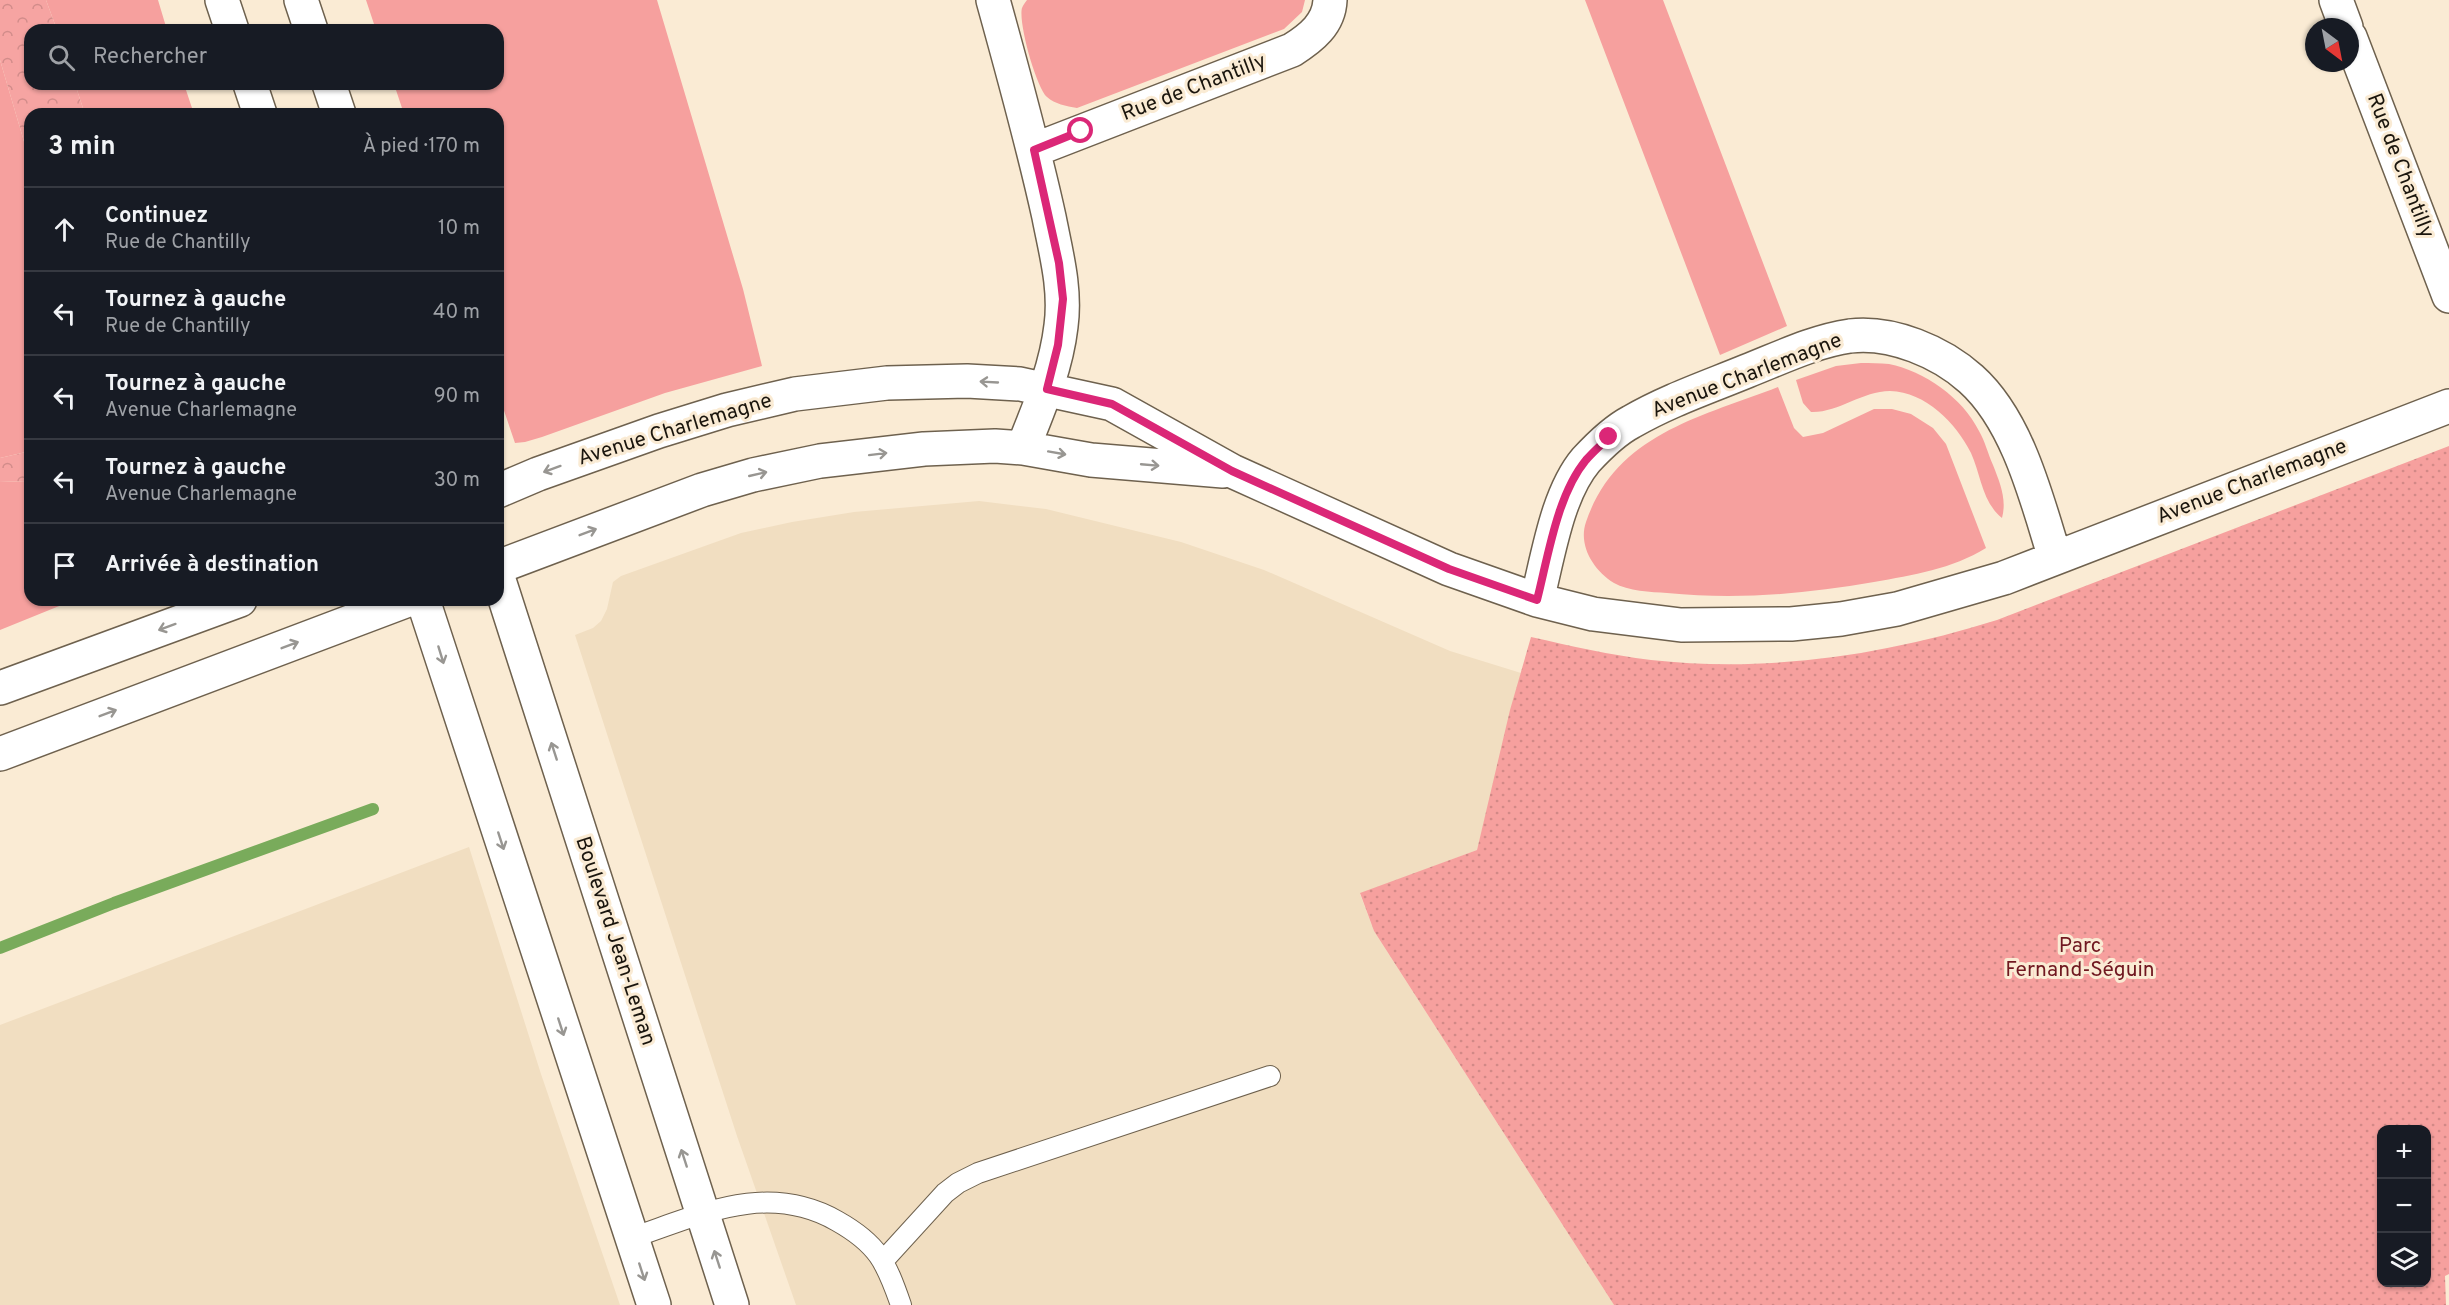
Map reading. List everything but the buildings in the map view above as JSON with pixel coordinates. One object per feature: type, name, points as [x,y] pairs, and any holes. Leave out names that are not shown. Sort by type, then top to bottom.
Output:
[{"type":"main road","points":[[222,0],[230,24]]},
{"type":"main road","points":[[301,0],[309,24]]},
{"type":"main road","points":[[993,0],[1034,150],[1059,263],[1063,299],[1058,345],[1047,389],[1023,448]]},
{"type":"main road","name":"Rue de Chantilly","points":[[1034,150],[1292,50],[1309,39],[1321,25],[1330,0]]},
{"type":"main road","points":[[2336,0],[2343,18]]},
{"type":"main road","name":"Rue de Chantilly","points":[[2359,61],[2449,296]]},
{"type":"main road","points":[[252,90],[258,108]]},
{"type":"main road","points":[[331,90],[337,108]]},
{"type":"main road","name":"Avenue Charlemagne","points":[[1537,600],[1561,506],[1585,461],[1609,437],[1629,423],[1660,407],[1822,342],[1851,336],[1882,337],[1916,346],[1946,361],[1971,379],[1992,401],[2006,424],[2021,461],[2055,558]]},
{"type":"main road","name":"Avenue Charlemagne","points":[[504,488],[659,431],[736,407],[795,394],[887,383],[967,381],[1047,389],[1112,404],[1232,471],[1449,569],[1537,600],[1593,614],[1681,625],[1791,624],[1841,619],[1897,609],[2004,578],[2449,406]]},
{"type":"main road","name":"Avenue Charlemagne","points":[[504,565],[674,499],[753,475],[820,461],[972,446],[1023,448],[1091,460],[1232,471]]},
{"type":"main road","name":"Boulevard Jean-Leman","points":[[504,596],[732,1305]]},
{"type":"main road","points":[[0,688],[218,606]]},
{"type":"main road","points":[[0,754],[392,606]]},
{"type":"main road","points":[[425,606],[654,1305]]},
{"type":"lane","points":[[883,1261],[945,1193],[958,1183],[978,1173],[1270,1076]]},
{"type":"lane","points":[[631,1238],[703,1214],[752,1203],[777,1201],[802,1205],[824,1214],[865,1238],[883,1261],[901,1305]]},
{"type":"shaded area","points":[[979,501],[1046,509],[1181,542],[1264,570],[1450,651],[1521,673],[1477,850],[1360,894],[1374,931],[1614,1305],[796,1305],[737,1136],[575,635],[593,628],[601,621],[607,609],[613,582],[621,576],[741,533],[854,512]]},
{"type":"shaded area","points":[[469,847],[541,1074],[620,1305],[0,1305],[0,1025]]},
{"type":"green space","points":[[0,0],[46,0],[55,24],[24,24],[24,90],[77,90],[83,108],[24,108],[24,142],[0,60]]},
{"type":"green space","points":[[46,0],[158,0],[165,24],[55,24]]},
{"type":"green space","points":[[366,0],[657,0],[743,289],[762,366],[665,393],[542,437],[515,443],[504,411],[504,108],[402,108],[396,90],[504,90],[504,24],[374,24]]},
{"type":"green space","points":[[1027,0],[1305,0],[1302,12],[1284,29],[1077,108],[1047,97],[1038,81],[1029,54],[1021,15]]},
{"type":"green space","points":[[1585,0],[1663,0],[1787,326],[1720,355]]},
{"type":"green space","points":[[0,60],[24,142],[24,452],[0,458]]},
{"type":"green space","points":[[77,90],[186,90],[192,108],[83,108]]},
{"type":"green space","points":[[1861,363],[1889,364],[1916,373],[1953,397],[1972,419],[1981,435],[2002,491],[2002,518],[1995,512],[1986,496],[1965,442],[1948,420],[1927,403],[1916,397],[1890,391],[1870,394],[1821,411],[1811,412],[1803,403],[1796,380],[1836,366]]},
{"type":"green space","points":[[1778,387],[1794,428],[1803,437],[1823,433],[1874,409],[1892,409],[1911,414],[1933,428],[1946,444],[1986,548],[1960,561],[1918,574],[1848,586],[1771,595],[1719,596],[1647,592],[1620,586],[1606,578],[1589,556],[1584,531],[1600,492],[1618,468],[1664,433],[1720,408]]},
{"type":"green space","name":"Parc Fernand-Séguin","points":[[2449,446],[2449,1274],[2445,1276],[2446,1305],[1614,1305],[1374,931],[1360,893],[1477,850],[1510,710],[1531,637],[1651,660],[1739,664],[1826,658],[1912,643],[1997,620]]},
{"type":"green space","points":[[24,452],[24,481],[0,482],[0,458]]},
{"type":"green space","points":[[24,481],[24,606],[59,606],[0,630],[0,482]]},
{"type":"waterway","points":[[0,948],[114,903],[373,809]]},
{"type":"route","points":[[1081,131],[1034,150],[1059,263],[1063,299],[1058,345],[1047,389],[1112,404],[1232,471],[1449,569],[1537,600],[1561,506],[1585,461],[1609,437]]}]
